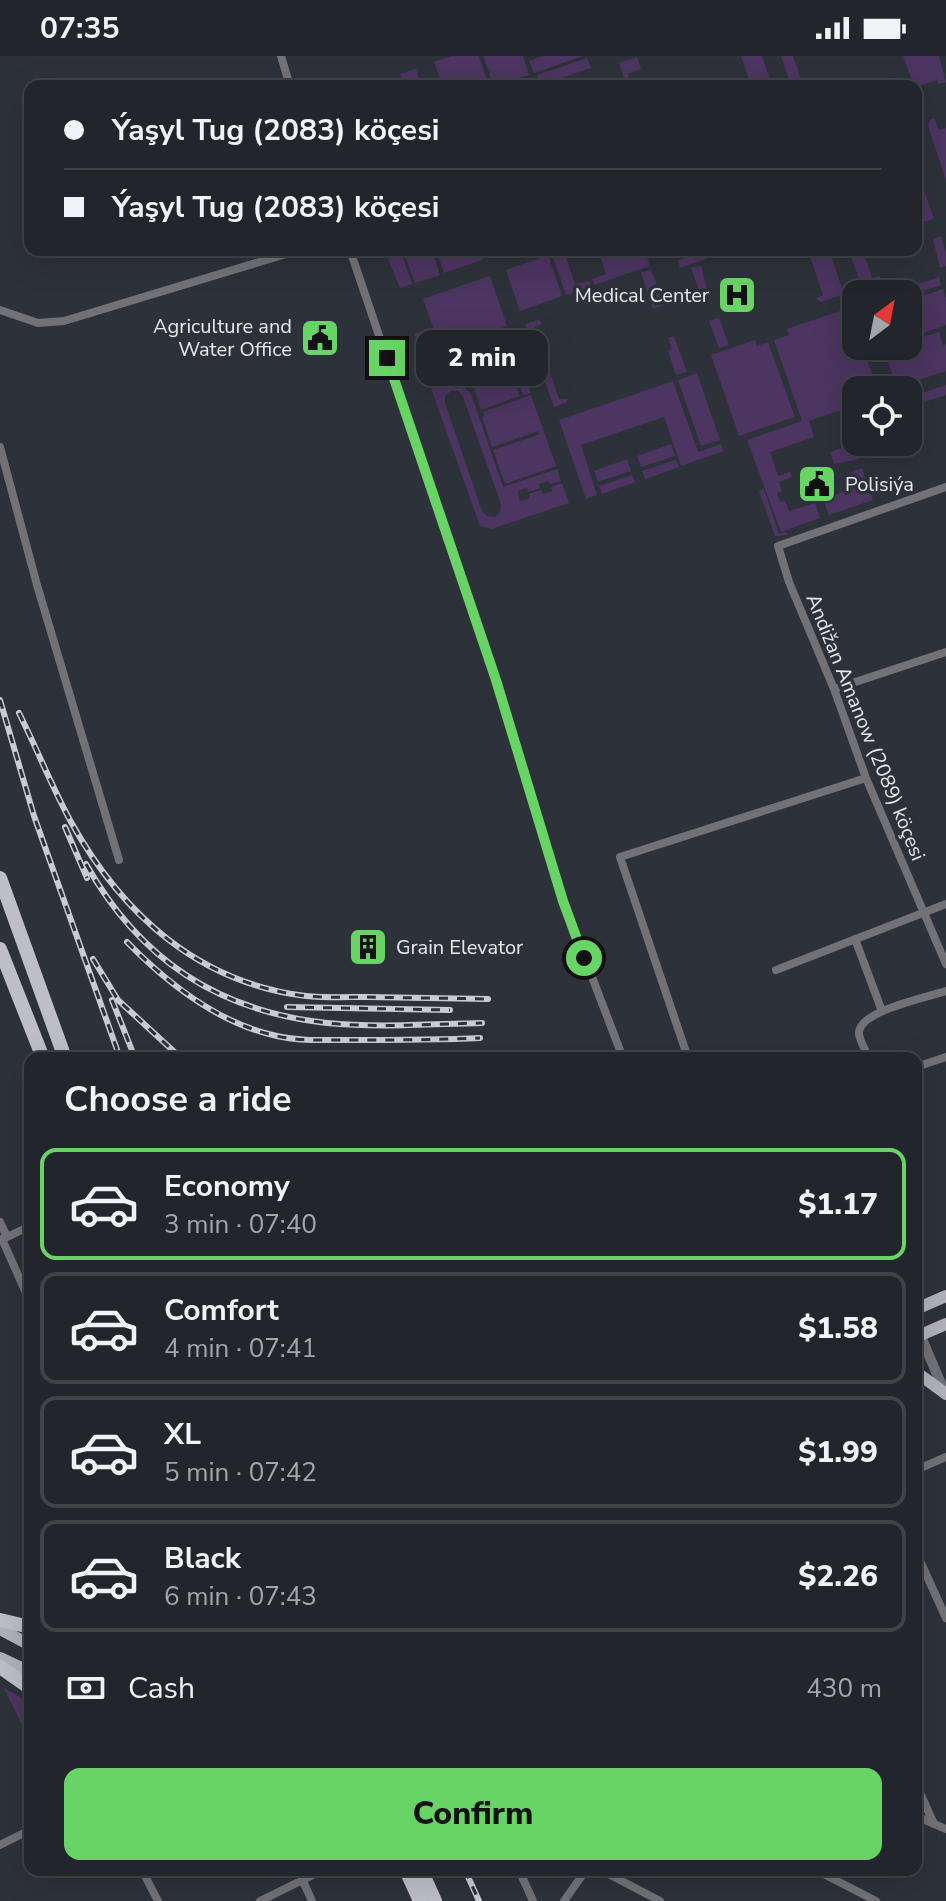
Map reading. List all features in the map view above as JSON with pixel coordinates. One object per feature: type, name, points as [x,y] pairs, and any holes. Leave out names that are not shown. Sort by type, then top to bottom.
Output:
[{"type":"highway","points":[[0,878],[63,1052]]},
{"type":"highway","points":[[0,949],[5,979],[40,1052]]},
{"type":"highway","points":[[0,1620],[24,1626]]},
{"type":"highway","points":[[0,1667],[24,1685]]},
{"type":"highway","points":[[409,1876],[420,1901]]},
{"type":"highway","points":[[424,1876],[435,1901]]},
{"type":"main road","points":[[922,1306],[946,1296]]},
{"type":"main road","points":[[922,1331],[946,1324]]},
{"type":"main road","points":[[922,1376],[946,1394]]},
{"type":"main road","points":[[946,1385],[946,1394]]},
{"type":"main road","points":[[0,1629],[24,1642]]},
{"type":"main road","points":[[0,1658],[24,1669]]},
{"type":"street","points":[[281,56],[288,80]]},
{"type":"street","points":[[0,310],[38,323],[64,321],[279,256]]},
{"type":"street","points":[[352,256],[496,680],[563,901],[621,1052]]},
{"type":"street","points":[[0,447],[37,585],[119,860]]},
{"type":"street","name":"Andižan Amanow (2089) köçesi","points":[[946,487],[778,546],[789,582],[834,689],[866,778],[946,964]]},
{"type":"street","points":[[834,689],[946,652]]},
{"type":"street","points":[[686,1052],[620,857],[866,778]]},
{"type":"street","points":[[776,970],[946,904]]},
{"type":"street","points":[[855,939],[882,1011]]},
{"type":"street","points":[[866,1052],[859,1034],[861,1026],[871,1015],[946,991]]},
{"type":"street","points":[[922,1065],[946,1057]]},
{"type":"street","points":[[0,1222],[3,1238],[24,1288]]},
{"type":"street","points":[[3,1238],[24,1229]]},
{"type":"street","points":[[922,1344],[946,1394]]},
{"type":"street","points":[[922,1467],[946,1457]]},
{"type":"street","points":[[922,1565],[946,1618]]},
{"type":"street","points":[[922,1797],[934,1824]]},
{"type":"street","points":[[922,1819],[946,1829]]},
{"type":"street","points":[[0,1845],[24,1833]]},
{"type":"street","points":[[145,1876],[158,1901]]},
{"type":"street","points":[[300,1876],[312,1901]]},
{"type":"street","points":[[260,1901],[310,1876]]},
{"type":"street","points":[[522,1876],[533,1901]]},
{"type":"street","points":[[564,1901],[582,1876]]},
{"type":"street","points":[[612,1876],[660,1901]]},
{"type":"street","points":[[828,1876],[876,1901]]},
{"type":"shaded area","points":[[452,56],[479,56],[487,80],[441,80],[434,62]]},
{"type":"shaded area","points":[[483,56],[523,56],[529,75],[513,80],[492,80]]},
{"type":"shaded area","points":[[542,56],[583,56],[534,73],[529,61]]},
{"type":"shaded area","points":[[741,56],[762,56],[770,80],[749,80]]},
{"type":"shaded area","points":[[781,56],[793,56],[802,80],[789,80]]},
{"type":"shaded area","points":[[903,56],[939,56],[946,82],[939,84],[937,80],[922,85],[922,80],[912,80]]},
{"type":"shaded area","points":[[637,57],[641,69],[628,74],[630,80],[624,80],[619,63]]},
{"type":"shaded area","points":[[587,58],[591,68],[555,80],[538,80],[537,75]]},
{"type":"shaded area","points":[[416,69],[420,80],[402,80],[400,74]]},
{"type":"shaded area","points":[[934,118],[939,130],[946,128],[946,180],[928,126]]},
{"type":"shaded area","points":[[922,191],[934,219],[924,222],[922,215]]},
{"type":"shaded area","points":[[941,236],[946,266],[940,268],[933,239]]},
{"type":"shaded area","points":[[402,256],[412,284],[400,288],[388,259]]},
{"type":"shaded area","points":[[434,256],[440,275],[415,283],[406,258]]},
{"type":"shaded area","points":[[438,256],[481,256],[483,260],[444,273]]},
{"type":"shaded area","points":[[548,256],[562,296],[520,311],[506,270]]},
{"type":"shaded area","points":[[553,256],[569,256],[566,257],[575,284],[589,281],[591,287],[566,295]]},
{"type":"shaded area","points":[[600,256],[642,256],[647,258],[650,266],[594,285],[592,279],[606,274]]},
{"type":"shaded area","points":[[690,256],[714,256],[680,268],[678,260]]},
{"type":"shaded area","points":[[810,256],[831,256],[842,295],[822,302],[816,298],[823,295]]},
{"type":"shaded area","points":[[851,256],[865,256],[872,278],[880,276],[879,280],[859,280]]},
{"type":"shaded area","points":[[701,265],[708,294],[701,296],[691,268]]},
{"type":"shaded area","points":[[651,269],[664,305],[653,309],[641,273]]},
{"type":"shaded area","points":[[490,276],[507,326],[450,346],[448,341],[439,344],[423,299]]},
{"type":"shaded area","points":[[939,277],[941,285],[922,291],[922,283]]},
{"type":"shaded area","points":[[943,289],[946,325],[922,333],[922,296]]},
{"type":"shaded area","points":[[842,310],[842,360],[867,360],[873,376],[842,376],[842,410],[809,421],[814,437],[770,452],[778,476],[790,472],[792,477],[779,482],[782,491],[777,493],[780,502],[785,501],[789,511],[815,503],[820,518],[781,532],[747,440],[802,421],[774,340],[789,335],[787,329]]},
{"type":"shaded area","points":[[719,318],[729,345],[719,348],[709,321]]},
{"type":"shaded area","points":[[539,320],[542,324],[534,327],[559,399],[568,399],[566,403],[554,407],[525,324]]},
{"type":"shaded area","points":[[508,329],[531,393],[523,395],[511,362],[478,373],[468,342]]},
{"type":"shaded area","points":[[426,330],[439,368],[434,372],[440,370],[443,377],[447,376],[445,370],[451,368],[457,377],[463,375],[466,381],[461,384],[471,394],[503,487],[557,469],[561,481],[539,484],[540,488],[528,492],[527,488],[517,491],[520,501],[541,490],[543,494],[552,491],[551,487],[562,483],[569,503],[492,529],[480,526],[414,334]],"holes":[[[451,391],[458,391],[463,397],[501,504],[500,512],[495,517],[487,516],[482,511],[445,403],[445,396]]]},
{"type":"shaded area","points":[[939,332],[943,345],[946,344],[946,371],[922,379],[922,376],[893,376],[887,360],[922,360],[922,337]]},
{"type":"shaded area","points":[[674,336],[687,372],[676,375],[668,351],[672,349],[668,338]]},
{"type":"shaded area","points":[[755,340],[757,346],[768,342],[795,417],[739,436],[711,355]]},
{"type":"shaded area","points":[[509,366],[520,396],[481,410],[471,379]]},
{"type":"shaded area","points":[[697,373],[720,440],[701,446],[678,380]]},
{"type":"shaded area","points":[[673,381],[698,452],[721,444],[724,451],[681,466],[664,417],[581,445],[597,495],[586,499],[559,420]]},
{"type":"shaded area","points":[[946,385],[946,395],[922,403],[922,393]]},
{"type":"shaded area","points":[[531,395],[556,466],[505,484],[493,450],[540,434],[538,431],[492,447],[483,412]]},
{"type":"shaded area","points":[[671,444],[675,456],[641,467],[637,456]]},
{"type":"shaded area","points":[[842,447],[842,456],[858,456],[859,459],[834,464],[830,452]]},
{"type":"shaded area","points":[[627,459],[631,471],[598,482],[594,471]]},
{"type":"shaded area","points":[[676,460],[679,467],[645,479],[642,471]]},
{"type":"shaded area","points":[[862,468],[873,500],[829,515],[823,500],[854,487],[849,473]]},
{"type":"shaded area","points":[[632,475],[635,482],[602,494],[599,486]]},
{"type":"shaded area","points":[[764,489],[779,534],[787,532],[788,535],[775,536],[759,491]]},
{"type":"shaded area","points":[[4,1688],[24,1699],[24,1729]]},
{"type":"railway","points":[[0,700],[34,816],[118,1052]]},
{"type":"railway","points":[[19,713],[64,809],[91,855],[139,914],[167,939],[198,959],[231,976],[267,989],[306,996],[488,999]]},
{"type":"railway","points":[[65,827],[87,878]]},
{"type":"railway","points":[[86,864],[107,898],[131,928],[157,953],[217,993],[251,1007],[327,1023],[482,1023]]},
{"type":"railway","points":[[127,942],[177,987],[215,1012],[277,1036],[319,1040],[480,1038]]},
{"type":"railway","points":[[93,959],[118,1000],[174,1052]]},
{"type":"railway","points":[[112,1000],[133,1052]]},
{"type":"railway","points":[[287,1007],[450,1010]]},
{"type":"railway","points":[[468,1876],[479,1901]]},
{"type":"place","name":"Medical Center","points":[[737,295]]},
{"type":"place","name":"Agriculture and Water Office","points":[[320,338]]},
{"type":"place","name":"Polisiýa","points":[[817,484]]},
{"type":"place","name":"Grain Elevator","points":[[368,947]]},
{"type":"route","points":[[387,358],[496,680],[563,901],[584,958]]}]
